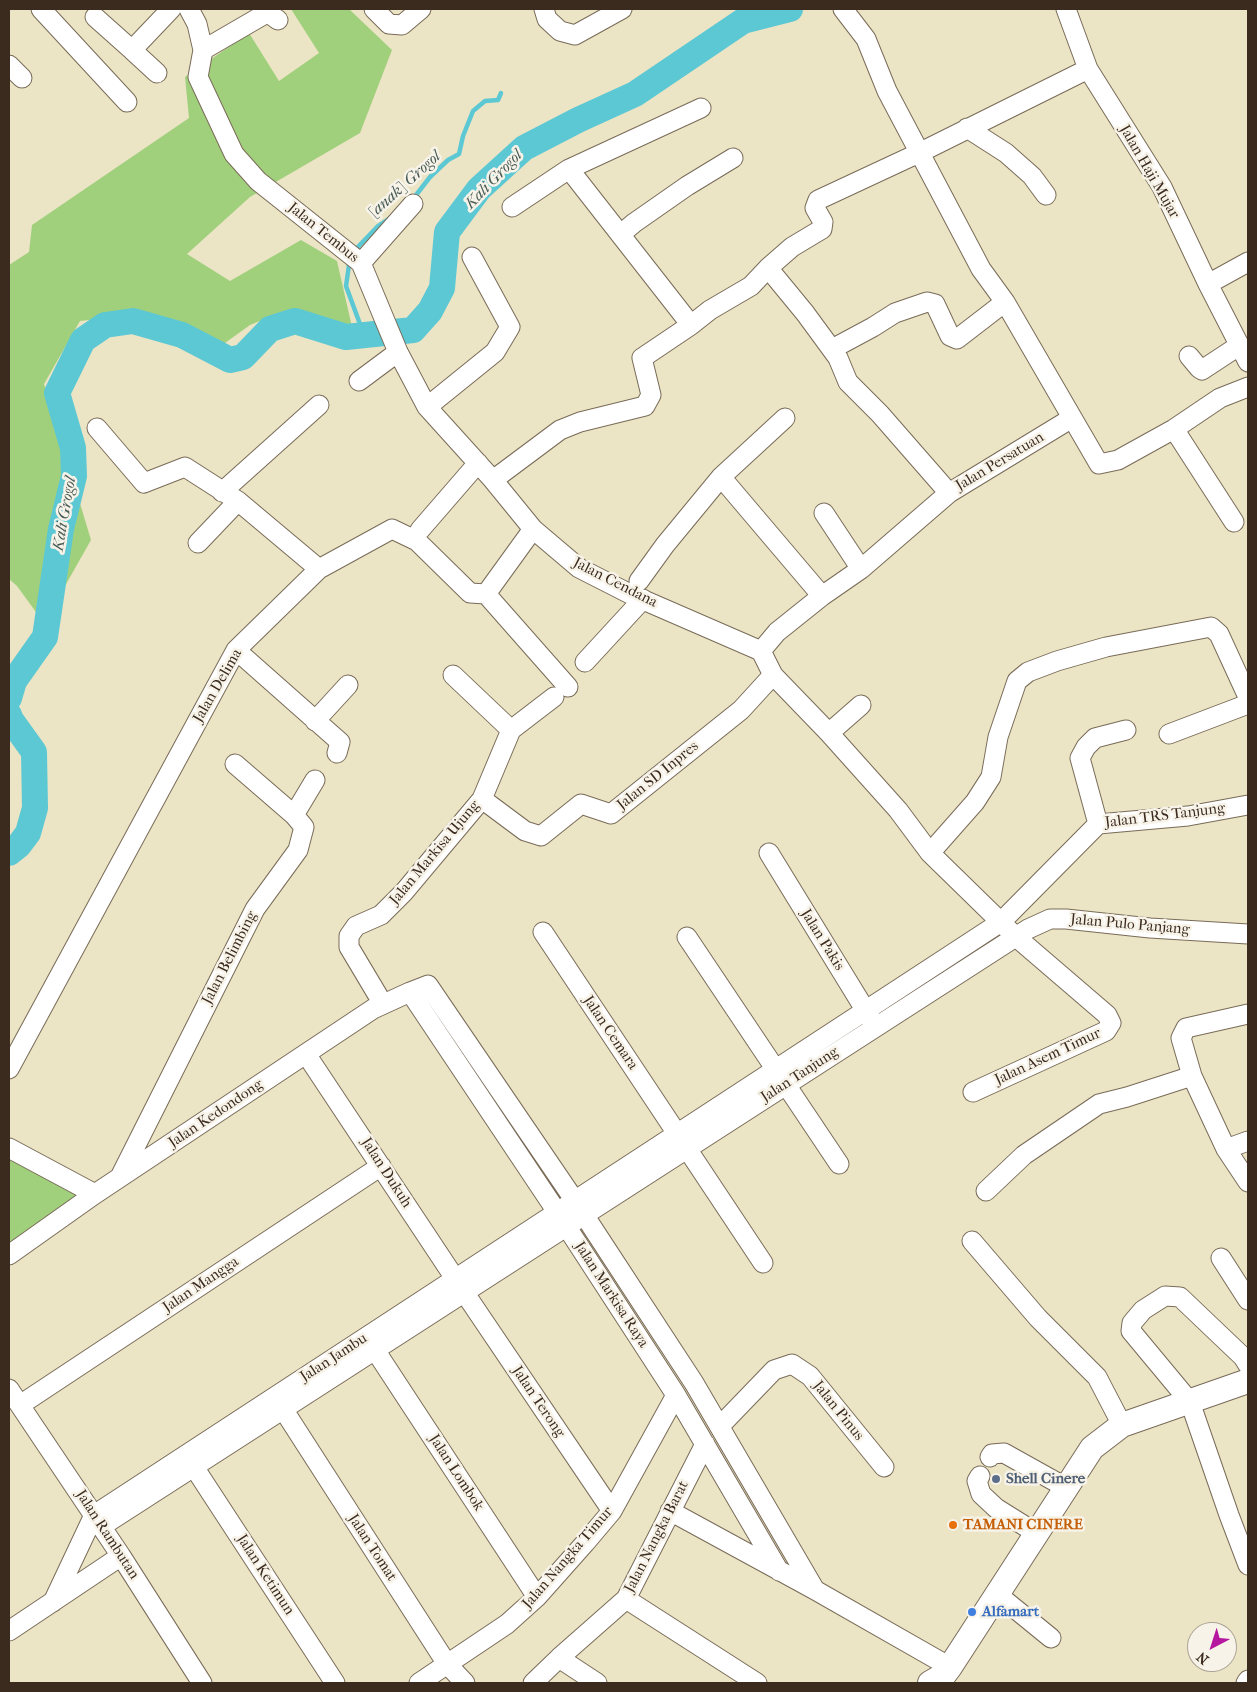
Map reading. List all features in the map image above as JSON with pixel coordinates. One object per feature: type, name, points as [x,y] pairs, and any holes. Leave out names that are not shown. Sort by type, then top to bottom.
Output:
[{"type":"main road","points":[[942,1677],[1092,1448],[1122,1425],[1248,1381]]},
{"type":"street","points":[[41,9],[127,102]]},
{"type":"street","points":[[132,50],[171,9]]},
{"type":"street","name":"Jalan Tembus","points":[[189,9],[197,24],[203,50],[198,77],[234,154],[258,181],[360,263],[396,348],[427,407],[478,463],[497,478]]},
{"type":"street","points":[[374,9],[389,24],[402,26],[421,9]]},
{"type":"street","points":[[544,9],[547,19],[560,31],[575,35],[622,9]]},
{"type":"street","points":[[843,9],[866,39],[887,90],[981,268],[1005,302],[1099,464],[1118,460],[1174,429],[1220,398],[1248,386]]},
{"type":"street","name":"Jalan Haji Mujar","points":[[1066,9],[1088,69],[1162,187],[1244,354]]},
{"type":"street","points":[[203,50],[264,14],[271,14],[278,20]]},
{"type":"street","points":[[95,18],[157,74]]},
{"type":"street","points":[[497,478],[560,430],[580,422],[645,406],[651,395],[642,358],[710,310],[751,286],[792,247],[822,229],[824,222],[815,208],[818,200],[1088,69]]},
{"type":"street","points":[[512,207],[568,169],[701,108]]},
{"type":"street","points":[[968,128],[1006,153],[1032,176],[1046,195]]},
{"type":"street","points":[[621,234],[686,186],[733,158]]},
{"type":"street","points":[[568,169],[691,324]]},
{"type":"street","points":[[360,263],[413,204]]},
{"type":"street","points":[[427,407],[495,352],[510,327],[472,257]]},
{"type":"street","points":[[1208,284],[1248,262]]},
{"type":"street","points":[[768,268],[806,313],[832,349],[848,382],[880,414],[949,493]]},
{"type":"street","points":[[832,349],[895,313],[927,302],[935,304],[950,336],[956,338],[1005,302]]},
{"type":"street","points":[[360,381],[396,348]]},
{"type":"street","points":[[1189,356],[1202,370],[1244,354]]},
{"type":"street","points":[[198,543],[230,496],[319,405]]},
{"type":"street","points":[[585,662],[641,590],[666,545],[721,477],[785,418]]},
{"type":"street","name":"Jalan Persatuan","points":[[762,651],[777,632],[822,596],[861,569],[949,493],[1072,418]]},
{"type":"street","points":[[97,428],[144,483],[185,468],[230,496],[319,569]]},
{"type":"street","points":[[1174,429],[1234,522]]},
{"type":"street","points":[[497,478],[507,477],[529,462]]},
{"type":"street","points":[[420,530],[478,463]]},
{"type":"street","points":[[721,477],[822,596]]},
{"type":"street","name":"Jalan Cendana","points":[[497,478],[533,529],[579,568],[641,590],[762,651]]},
{"type":"street","points":[[824,513],[861,569]]},
{"type":"street","name":"Jalan Delima","points":[[9,1069],[236,650],[319,569],[392,529],[417,541],[470,593],[486,594]]},
{"type":"street","points":[[486,594],[533,529]]},
{"type":"street","name":"Jalan Markisa Ujung","points":[[383,1004],[348,947],[349,936],[356,926],[381,915],[404,892],[482,799],[511,730],[561,692],[486,594]]},
{"type":"street","points":[[930,853],[974,802],[991,777],[998,737],[1017,681],[1028,672],[1057,661],[1106,647],[1211,627],[1219,634],[1248,697]]},
{"type":"street","points":[[236,650],[340,742],[337,753]]},
{"type":"street","points":[[762,651],[773,675],[829,733],[898,810],[930,853],[1015,936]]},
{"type":"street","points":[[453,674],[511,730]]},
{"type":"street","name":"Jalan SD Inpres","points":[[482,799],[525,831],[541,836],[581,804],[611,814],[741,710],[773,675]]},
{"type":"street","points":[[315,720],[348,685]]},
{"type":"street","points":[[1169,734],[1248,704]]},
{"type":"street","points":[[829,733],[861,705]]},
{"type":"street","points":[[1098,824],[1080,758],[1086,747],[1096,738],[1126,730]]},
{"type":"street","name":"Jalan Belimbing","points":[[119,1178],[255,909],[298,850],[304,827],[294,815],[235,764]]},
{"type":"street","points":[[294,815],[315,780]]},
{"type":"street","name":"Jalan TRS Tanjung","points":[[1002,922],[1098,824],[1188,816],[1248,805]]},
{"type":"street","name":"Jalan Pakis","points":[[769,853],[871,1018]]},
{"type":"street","name":"Jalan Pulo Panjang","points":[[1015,936],[1050,919],[1066,918],[1150,928],[1248,934]]},
{"type":"street","name":"Jalan Tanjung","points":[[579,1208],[871,1018],[1002,922]]},
{"type":"street","name":"Jalan Cemara","points":[[543,932],[682,1141]]},
{"type":"street","name":"Jalan Tanjung","points":[[871,1018],[1015,936]]},
{"type":"street","name":"Jalan Asem Timur","points":[[973,1092],[1106,1031],[1111,1023],[1107,1015],[1015,936]]},
{"type":"street","points":[[687,937],[839,1164]]},
{"type":"street","name":"Jalan Kedondong","points":[[9,1255],[95,1194],[383,1004],[425,985],[430,987]]},
{"type":"street","name":"Jalan Markisa Raya","points":[[430,987],[579,1208],[720,1426],[815,1590]]},
{"type":"street","name":"Jalan Markisa Raya","points":[[410,992],[562,1219],[676,1395],[779,1571]]},
{"type":"street","points":[[1248,1014],[1186,1028],[1181,1038],[1192,1076],[1226,1149],[1248,1182]]},
{"type":"street","name":"Jalan Dukuh","points":[[306,1054],[460,1286]]},
{"type":"street","points":[[986,1191],[1024,1155],[1099,1104],[1192,1076]]},
{"type":"street","points":[[682,1141],[763,1263]]},
{"type":"street","points":[[1226,1149],[1248,1141]]},
{"type":"street","points":[[9,1148],[95,1194]]},
{"type":"street","name":"Jalan Mangga","points":[[20,1405],[381,1166]]},
{"type":"street","name":"Jalan Jambu","points":[[98,1521],[579,1208]]},
{"type":"street","points":[[972,1241],[1038,1318],[1097,1377],[1122,1425]]},
{"type":"street","points":[[1221,1258],[1248,1300]]},
{"type":"street","name":"Jalan Jambu","points":[[98,1521],[194,1467],[375,1350],[460,1286]]},
{"type":"street","name":"Jalan Terong","points":[[460,1286],[612,1511]]},
{"type":"street","points":[[1246,1553],[1190,1402],[1131,1331],[1132,1323],[1143,1310],[1165,1296],[1180,1297],[1243,1357],[1248,1365]]},
{"type":"street","name":"Jalan Lombok","points":[[375,1350],[538,1597]]},
{"type":"street","name":"Jalan Pinus","points":[[720,1426],[774,1370],[792,1364],[810,1376],[884,1467]]},
{"type":"street","name":"Jalan Rambutan","points":[[9,1389],[122,1556],[202,1683]]},
{"type":"street","name":"Jalan Nangka Timur","points":[[419,1683],[507,1624],[538,1597],[612,1511],[676,1395]]},
{"type":"street","name":"Jalan Tomat","points":[[283,1409],[447,1664],[465,1683]]},
{"type":"street","name":"Jalan Nangka Barat","points":[[533,1683],[626,1599],[704,1444]]},
{"type":"street","points":[[990,1457],[992,1454],[1004,1453],[1065,1488]]},
{"type":"street","name":"Jalan Ketimun","points":[[194,1467],[335,1683]]},
{"type":"street","points":[[980,1476],[977,1480],[981,1494],[996,1508],[1036,1533]]},
{"type":"street","points":[[670,1511],[815,1590],[942,1677]]},
{"type":"street","points":[[53,1602],[98,1521]]},
{"type":"street","points":[[9,1632],[122,1556]]},
{"type":"street","points":[[997,1594],[1051,1638]]},
{"type":"street","points":[[626,1599],[757,1683]]},
{"type":"street","points":[[559,1658],[597,1683]]},
{"type":"green space","points":[[291,9],[349,9],[392,50],[360,133],[250,197],[187,254],[230,281],[301,240],[337,261],[352,327],[279,313],[250,325],[218,348],[122,316],[80,321],[44,384],[91,540],[44,623],[17,586],[9,579],[9,265],[29,252],[32,225],[189,118],[185,77],[249,33],[279,81],[319,53]]},
{"type":"green space","points":[[9,1159],[89,1195],[9,1252]]},
{"type":"waterway","name":"Kali Grogol","points":[[9,698],[14,681],[45,637],[61,529],[74,476],[73,448],[57,393],[83,340],[105,325],[133,321],[182,335],[230,360],[243,357],[270,329],[295,321],[346,337],[413,330],[430,311],[442,288],[447,232],[479,189],[524,148],[578,120],[635,94],[743,21],[790,9]]},
{"type":"waterway","name":"[anak] Grogol","points":[[413,199],[430,177],[448,160],[459,154],[463,136],[473,111],[485,101],[498,100],[501,93]]},
{"type":"waterway","name":"[anak] Grogol","points":[[354,251],[378,226],[390,218]]},
{"type":"waterway","name":"[anak] Grogol","points":[[349,265],[346,286],[364,335]]},
{"type":"waterway","name":"Kali Grogol","points":[[9,715],[34,752],[35,808],[28,833],[19,845],[9,853]]},
{"type":"place","name":"Shell Cinere","points":[[996,1479]]},
{"type":"place","name":"TAMANI CINERE","points":[[953,1525]]},
{"type":"place","name":"Alfamart","points":[[972,1612]]}]
